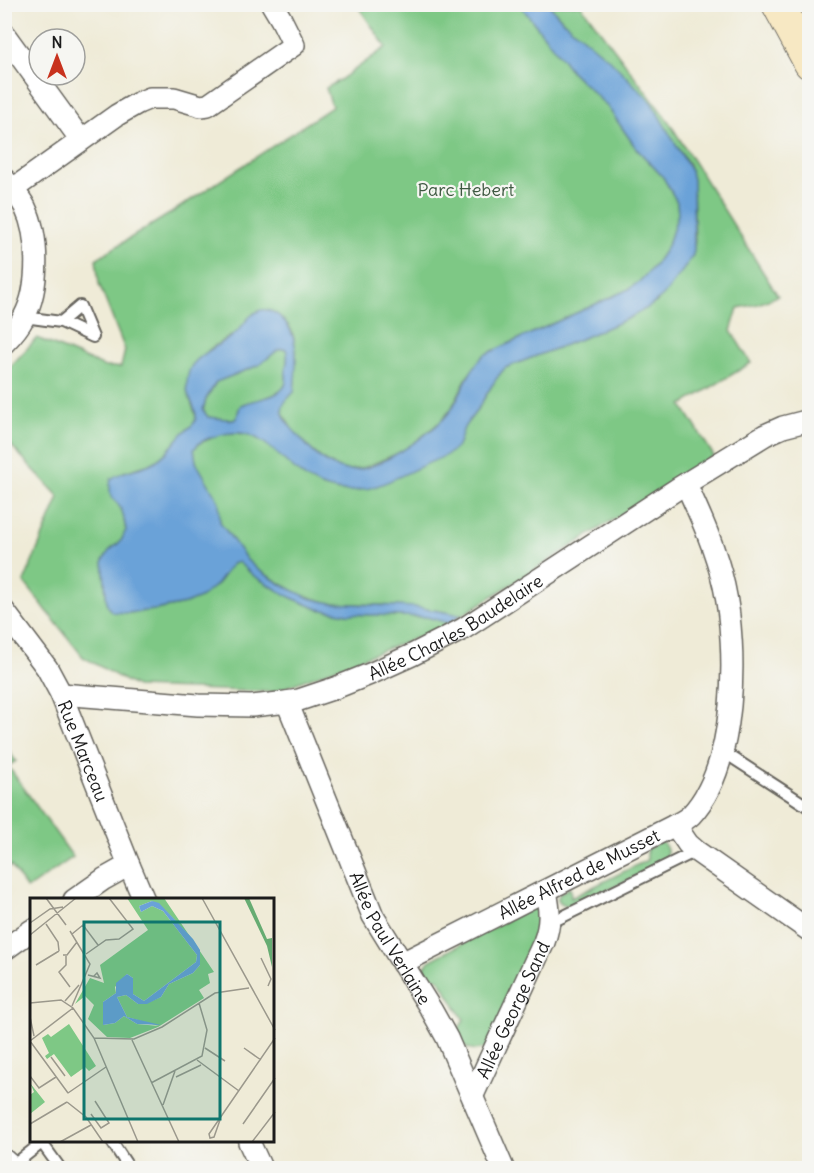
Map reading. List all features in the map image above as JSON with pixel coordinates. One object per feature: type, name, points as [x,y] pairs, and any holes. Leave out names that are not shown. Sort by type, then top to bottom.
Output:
[{"type":"main road","points":[[778,4],[810,63]]},
{"type":"street","points":[[4,343],[15,332],[24,317],[33,291],[35,253],[25,208],[9,184],[81,141],[128,107],[150,98],[174,98],[201,106],[208,105],[294,45],[272,4]]},
{"type":"street","points":[[4,34],[81,141]]},
{"type":"street","name":"Allée Charles Baudelaire","points":[[61,694],[237,706],[288,702],[335,688],[428,648],[455,633],[765,435],[783,426],[810,420]]},
{"type":"street","name":"Allée Alfred de Musset","points":[[402,963],[675,825],[690,816],[703,798],[714,776],[722,751],[732,683],[732,660],[730,625],[715,554],[686,484]]},
{"type":"street","name":"Rue Marceau","points":[[4,611],[47,668],[61,694],[143,898]]},
{"type":"street","name":"Allée Paul Verlaine","points":[[288,702],[373,916],[444,1031],[504,1168]]},
{"type":"street","points":[[675,825],[688,844],[696,851],[810,931]]},
{"type":"street","points":[[77,898],[129,865]]},
{"type":"street","name":"Allée George Sand","points":[[473,1095],[540,951],[550,923],[546,891]]},
{"type":"street","points":[[4,950],[30,931]]},
{"type":"street","points":[[249,1143],[261,1168]]},
{"type":"lane","points":[[24,317],[61,322]]},
{"type":"lane","points":[[722,751],[810,808]]},
{"type":"lane","name":"Allée George Sand","points":[[550,923],[696,851]]},
{"type":"lane","points":[[9,1165],[41,1143]]},
{"type":"lane","points":[[43,1143],[60,1168]]},
{"type":"lane","points":[[113,1143],[129,1168]]},
{"type":"green space","name":"Parc Hebert","points":[[357,5],[520,5],[571,71],[607,106],[636,148],[663,177],[677,202],[678,214],[669,242],[655,265],[629,289],[488,353],[467,377],[451,409],[441,421],[410,446],[363,468],[341,469],[325,461],[292,429],[283,413],[283,403],[294,392],[296,355],[292,331],[281,318],[271,311],[211,348],[194,364],[189,373],[187,387],[195,413],[194,424],[153,463],[123,472],[112,498],[123,514],[126,531],[121,541],[109,551],[103,561],[107,604],[128,613],[185,604],[217,584],[232,564],[238,562],[254,576],[279,591],[318,609],[348,614],[427,617],[448,623],[446,612],[331,603],[301,595],[258,570],[247,560],[220,522],[218,502],[196,462],[194,449],[200,443],[221,434],[250,435],[268,444],[304,477],[324,487],[339,491],[374,487],[443,456],[458,446],[464,427],[505,368],[583,338],[629,318],[657,302],[693,255],[695,241],[693,180],[689,164],[549,5],[581,5],[669,122],[778,296],[758,304],[738,308],[731,331],[751,363],[682,405],[714,456],[442,628],[273,692],[136,687],[83,657],[24,582],[59,497],[7,441],[5,442],[5,372],[37,338],[105,367],[121,367],[125,350],[99,284],[96,259],[171,213],[332,107],[326,88],[386,47]]},
{"type":"green space","points":[[281,349],[286,349],[288,356],[286,382],[280,391],[241,405],[234,420],[208,417],[203,411],[206,399],[216,382],[259,365]]},
{"type":"green space","points":[[4,745],[16,761],[8,766],[73,857],[27,889],[11,866],[5,870]]},
{"type":"green space","points":[[661,841],[667,850],[666,861],[575,907],[559,902],[558,896],[570,887],[571,898],[647,860],[647,849]]},
{"type":"green space","points":[[532,907],[539,911],[542,926],[486,1048],[471,1049],[463,1045],[458,1037],[457,1031],[464,1020],[439,979],[424,975],[424,968],[429,961]]},
{"type":"water","points":[[520,5],[549,5],[562,20],[611,61],[651,102],[691,171],[693,255],[663,296],[629,318],[505,368],[465,426],[455,449],[441,458],[380,485],[347,491],[321,486],[299,473],[263,442],[243,433],[210,438],[201,442],[194,449],[196,462],[219,502],[220,522],[247,560],[258,570],[309,598],[331,603],[415,607],[461,615],[448,623],[427,617],[348,614],[318,609],[279,591],[254,576],[238,562],[232,564],[217,584],[200,598],[185,604],[128,613],[112,612],[107,604],[103,561],[109,551],[121,541],[126,530],[123,514],[110,493],[111,479],[121,473],[149,465],[158,459],[192,425],[196,417],[195,409],[187,391],[191,367],[203,355],[235,334],[256,312],[265,310],[278,315],[291,331],[294,341],[296,361],[294,392],[285,402],[282,410],[287,422],[306,445],[325,461],[347,470],[359,469],[388,459],[404,450],[443,419],[451,410],[469,375],[484,355],[629,289],[655,265],[669,242],[678,214],[677,202],[663,177],[636,148],[607,106],[571,71]],"holes":[[[286,349],[288,356],[286,380],[280,392],[241,405],[234,420],[208,417],[203,410],[206,399],[216,382],[259,365],[278,350]]]}]
